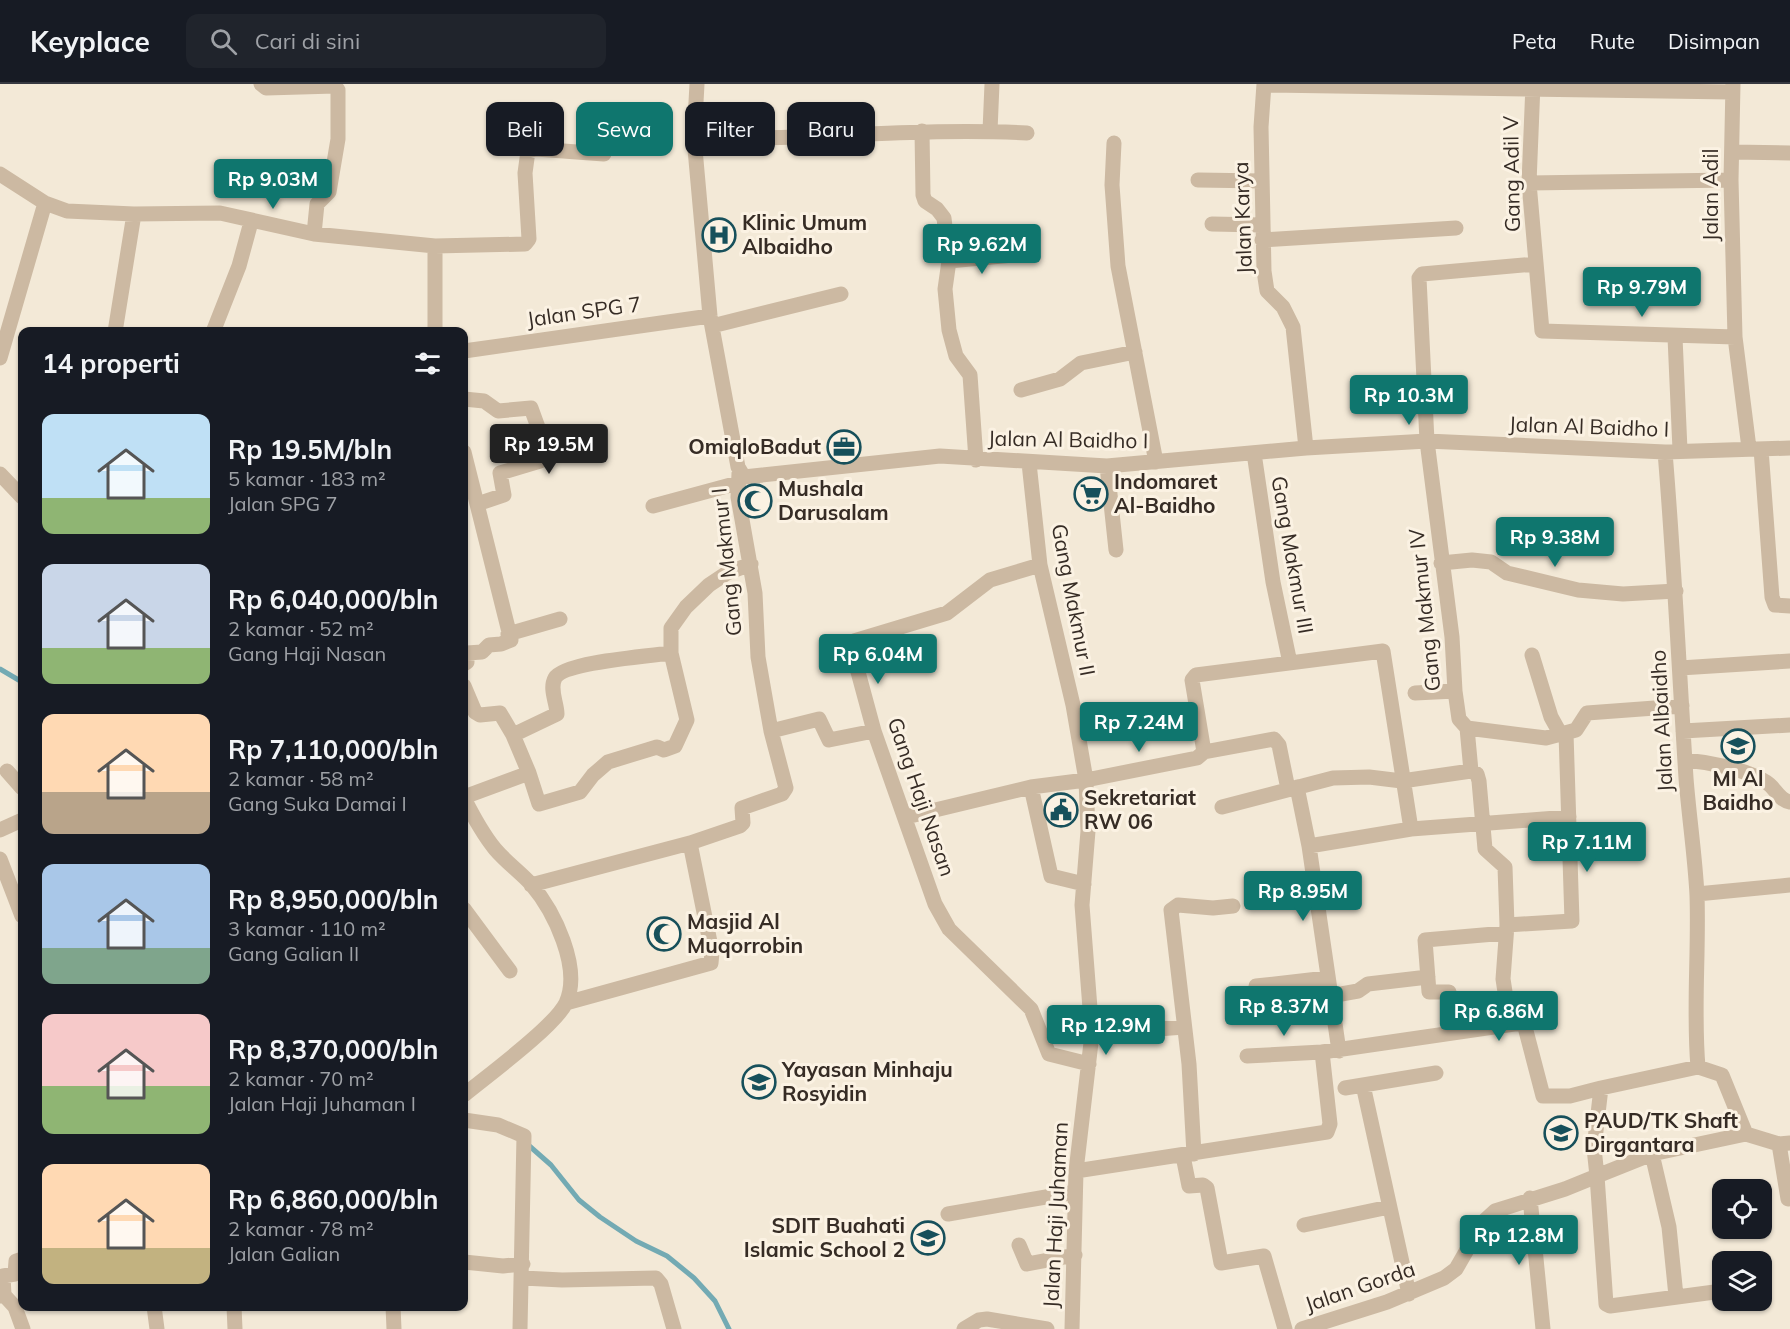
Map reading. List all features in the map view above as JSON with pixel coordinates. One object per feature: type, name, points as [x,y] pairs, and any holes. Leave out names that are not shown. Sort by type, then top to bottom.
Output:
[{"type":"street","points":[[261,84],[266,88],[335,86],[339,92],[338,139],[329,192],[317,204],[314,234]]},
{"type":"street","points":[[696,102],[697,84]]},
{"type":"street","points":[[990,131],[992,84]]},
{"type":"street","points":[[1264,85],[1732,88]]},
{"type":"street","name":"Jalan Karya","points":[[1264,85],[1261,233],[1267,291],[1283,307],[1293,327],[1306,448]]},
{"type":"street","name":"Gang Adil V","points":[[1533,86],[1529,183],[1543,332],[1576,330],[1675,337],[1735,337]]},
{"type":"street","name":"Jalan Adil","points":[[1732,88],[1731,180],[1735,337],[1755,448],[1772,597],[1775,605],[1790,606]]},
{"type":"street","points":[[775,139],[922,131],[1028,133]]},
{"type":"street","points":[[922,131],[924,199],[944,218],[949,261],[945,289],[949,330],[956,356],[970,375],[976,460]]},
{"type":"street","points":[[1114,143],[1114,229],[1118,266],[1156,462]]},
{"type":"street","points":[[0,174],[45,203],[67,211],[134,214],[220,213],[251,222],[314,234],[435,246],[525,244],[529,239],[525,174],[528,151],[536,149],[576,152]]},
{"type":"street","points":[[1732,152],[1790,153]]},
{"type":"street","points":[[653,506],[739,478],[711,321],[696,156]]},
{"type":"street","points":[[1198,180],[1262,181]]},
{"type":"street","points":[[1529,183],[1731,180]]},
{"type":"street","points":[[1,356],[45,203]]},
{"type":"street","points":[[116,327],[134,214]]},
{"type":"street","points":[[215,327],[238,266],[251,222]]},
{"type":"street","points":[[1212,224],[1261,233],[1456,228]]},
{"type":"street","points":[[435,246],[435,327]]},
{"type":"street","points":[[949,261],[1013,255]]},
{"type":"street","points":[[1427,441],[1420,275],[1535,264]]},
{"type":"street","name":"Jalan SPG 7","points":[[468,351],[711,321],[841,294]]},
{"type":"street","points":[[1675,337],[1680,450]]},
{"type":"street","points":[[1021,390],[1060,380],[1081,363],[1135,352]]},
{"type":"street","points":[[468,399],[484,401],[498,411],[531,408],[538,430],[540,461],[500,473],[504,495],[472,502]]},
{"type":"street","name":"Jalan Al Baidho I","points":[[739,478],[940,456],[976,460],[1107,466],[1306,448],[1427,441],[1665,452],[1790,448]]},
{"type":"street","name":"Gang Makmur IV","points":[[1427,441],[1452,637],[1459,719],[1467,728],[1471,771],[1477,774],[1479,781],[1485,849],[1505,867],[1506,929],[1503,979],[1510,1024]]},
{"type":"street","name":"Jalan Albaidho","points":[[1665,452],[1676,591],[1685,760],[1697,894],[1698,977],[1694,1025],[1698,1067]]},
{"type":"street","name":"Gang Makmur III","points":[[1254,453],[1273,582],[1290,663]]},
{"type":"street","name":"Gang Makmur II","points":[[1029,463],[1041,565],[1073,705],[1086,780]]},
{"type":"street","points":[[1107,466],[1116,550]]},
{"type":"street","points":[[0,474],[18,493]]},
{"type":"street","points":[[468,477],[472,502],[509,642],[489,645],[483,652],[468,654]]},
{"type":"street","name":"Gang Makmur I","points":[[690,843],[740,826],[742,808],[782,794],[786,788],[771,731],[758,657],[755,593],[739,478]]},
{"type":"street","points":[[1441,563],[1472,560],[1491,562],[1507,573],[1578,590],[1623,594],[1676,591]]},
{"type":"street","points":[[468,695],[475,712],[480,715],[500,713],[513,735],[529,772],[537,802],[541,804],[580,792],[593,775],[608,762],[657,747],[664,750],[675,746],[687,720],[671,653],[671,628],[686,607],[709,585],[727,573],[751,564]]},
{"type":"street","name":"Gang Haji Nasan","points":[[1041,565],[990,580],[947,613],[854,641],[851,646],[874,731],[935,903],[949,929],[1031,1009],[1050,1055],[1089,1064]]},
{"type":"street","points":[[508,634],[560,619]]},
{"type":"street","points":[[1204,752],[1193,677],[1384,652],[1411,829]]},
{"type":"street","points":[[513,735],[557,714],[552,685],[555,676],[561,672],[586,665],[671,653]]},
{"type":"street","points":[[1456,1032],[1449,992],[1429,992],[1425,940],[1572,921],[1569,817],[1563,734],[1551,717],[1532,655]]},
{"type":"street","points":[[1680,668],[1790,661]]},
{"type":"street","points":[[1415,693],[1455,691]]},
{"type":"street","points":[[1467,728],[1523,734],[1539,739],[1576,730],[1587,713],[1682,706]]},
{"type":"street","points":[[771,731],[819,719],[830,740],[874,731]]},
{"type":"street","points":[[1683,731],[1790,725]]},
{"type":"street","points":[[906,817],[1030,787],[1086,780],[1197,758],[1204,752],[1275,739],[1293,788],[1309,846],[1339,1051]]},
{"type":"street","points":[[1685,760],[1708,762],[1765,781],[1781,799],[1790,802]]},
{"type":"street","points":[[7,771],[18,783]]},
{"type":"street","points":[[1222,807],[1333,778],[1369,777],[1402,780],[1471,771]]},
{"type":"street","points":[[468,796],[529,772]]},
{"type":"street","name":"Jalan Haji Juhaman","points":[[1072,1329],[1076,1171],[1092,1034],[1082,905],[1088,831],[1086,780]]},
{"type":"street","points":[[1030,787],[1051,876],[1084,884]]},
{"type":"street","points":[[468,806],[477,825],[494,847],[531,885],[555,922],[571,965],[571,983],[566,1003],[552,1020],[468,1092]]},
{"type":"street","points":[[1309,846],[1411,829],[1569,817]]},
{"type":"street","points":[[0,830],[18,822]]},
{"type":"street","points":[[531,885],[690,843],[712,952],[711,963],[566,1003]]},
{"type":"street","points":[[0,859],[6,881],[18,907]]},
{"type":"street","points":[[1697,894],[1790,885]]},
{"type":"street","points":[[1233,906],[1213,908],[1178,905],[1171,910],[1189,1064],[1189,1186],[1203,1185],[1207,1188],[1221,1263],[1264,1256],[1285,1329]]},
{"type":"street","points":[[468,914],[510,971]]},
{"type":"street","points":[[1256,986],[1358,991],[1368,984],[1428,977]]},
{"type":"street","points":[[1278,1002],[1329,989]]},
{"type":"street","points":[[1247,1056],[1339,1051],[1521,1023],[1525,1027],[1544,1096],[1570,1096],[1698,1067],[1722,1075],[1746,1134],[1785,1143],[1788,1199]]},
{"type":"street","points":[[1092,1034],[1184,1027]]},
{"type":"street","points":[[1076,1171],[1327,1132],[1329,1124],[1322,1052]]},
{"type":"street","points":[[1345,1088],[1436,1073]]},
{"type":"street","points":[[1363,1085],[1408,1294]]},
{"type":"street","points":[[1601,1088],[1594,1148],[1606,1304],[1610,1306],[1712,1292]]},
{"type":"street","points":[[468,1121],[498,1125],[523,1142],[523,1271],[520,1329]]},
{"type":"street","name":"Jalan Gorda","points":[[1302,1329],[1408,1294],[1444,1278],[1456,1269],[1488,1215],[1530,1198],[1565,1189],[1652,1154],[1746,1134]]},
{"type":"street","points":[[1652,1154],[1669,1227],[1676,1296]]},
{"type":"street","points":[[948,1214],[1075,1192]]},
{"type":"street","points":[[1530,1198],[1543,1329]]},
{"type":"street","points":[[1304,1225],[1389,1207]]},
{"type":"street","points":[[1019,1245],[1027,1264],[1075,1255]]},
{"type":"street","points":[[18,1260],[16,1261],[15,1274],[3,1276],[2,1295],[15,1307],[23,1329]]},
{"type":"street","points":[[468,1262],[503,1266],[562,1280],[656,1278],[661,1284],[674,1329]]},
{"type":"street","points":[[155,1311],[157,1329]]},
{"type":"street","points":[[234,1311],[234,1329]]},
{"type":"street","points":[[393,1311],[394,1329]]},
{"type":"street","points":[[964,1329],[979,1320],[987,1319],[1047,1329]]},
{"type":"waterway","points":[[0,669],[18,680]]},
{"type":"waterway","points":[[526,1143],[551,1165],[579,1200],[600,1217],[636,1241],[667,1256],[694,1278],[715,1301],[729,1329]]},
{"type":"place","name":"Klinic Umum Albaidho","points":[[719,235]]},
{"type":"place","name":"OmiqloBadut","points":[[844,447]]},
{"type":"place","name":"Indomaret Al-Baidho","points":[[1091,494]]},
{"type":"place","name":"Mushala Darusalam","points":[[755,501]]},
{"type":"place","name":"MI Al Baidho","points":[[1738,746]]},
{"type":"place","name":"Sekretariat RW 06","points":[[1061,810]]},
{"type":"place","name":"Masjid Al Muqorrobin","points":[[664,934]]},
{"type":"place","name":"Yayasan Minhaju Rosyidin","points":[[759,1082]]},
{"type":"place","name":"PAUD/TK Shaft Dirgantara","points":[[1561,1133]]},
{"type":"place","name":"SDIT Buahati Islamic School 2","points":[[928,1238]]}]
